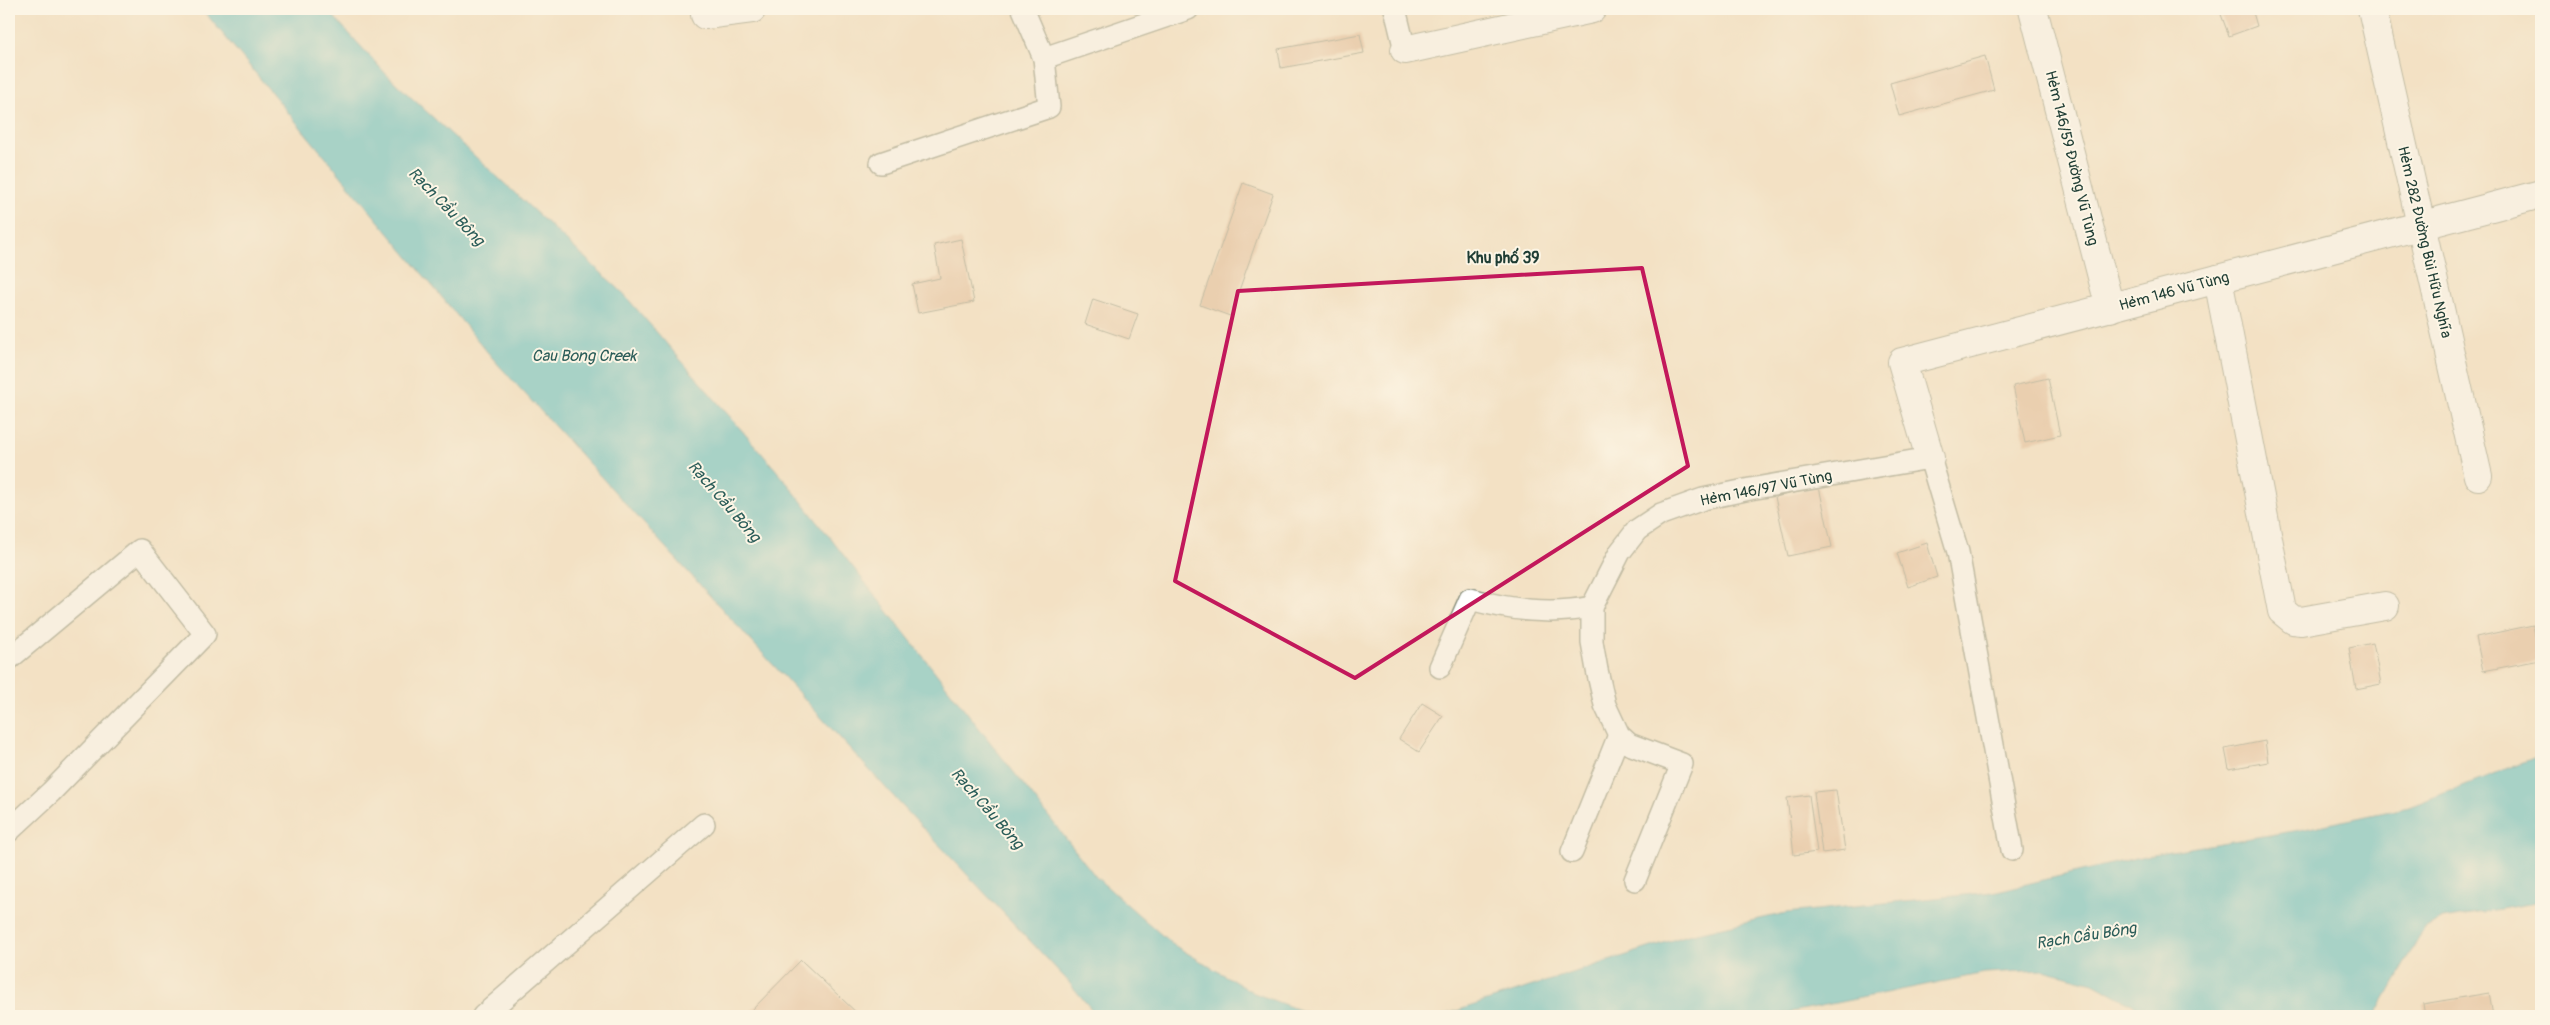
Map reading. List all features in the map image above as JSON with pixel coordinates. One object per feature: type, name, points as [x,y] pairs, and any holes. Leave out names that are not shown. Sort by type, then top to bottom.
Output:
[{"type":"street","points":[[704,11],[752,9]]},
{"type":"street","points":[[1405,50],[1592,9]]},
{"type":"street","name":"Hẻm 146/59 Đường Vũ Tùng","points":[[2033,9],[2110,308]]},
{"type":"street","name":"Hẻm 282 Đường Bùi Hữu Nghĩa","points":[[2372,9],[2478,476]]},
{"type":"street","name":"Hẻm 146 Vũ Tùng","points":[[1930,458],[1902,362],[2541,194]]},
{"type":"street","points":[[2218,280],[2282,611],[2293,620],[2301,621],[2385,606]]},
{"type":"lane","points":[[881,163],[1049,107],[1044,58],[1023,9]]},
{"type":"lane","points":[[1044,58],[1188,9]]},
{"type":"lane","points":[[1395,9],[1405,50]]},
{"type":"lane","points":[[1930,458],[1958,552],[2012,850]]},
{"type":"lane","name":"Hẻm 146/97 Vũ Tùng","points":[[1619,735],[1605,705],[1597,670],[1592,642],[1592,607],[1620,552],[1637,530],[1660,514],[1702,499],[1750,488],[1930,458]]},
{"type":"lane","points":[[9,659],[140,550],[205,634],[52,792],[9,831]]},
{"type":"lane","points":[[1440,668],[1470,599],[1514,609],[1534,611],[1572,611],[1592,607]]},
{"type":"lane","points":[[1572,852],[1619,735],[1629,744],[1682,764],[1635,880]]},
{"type":"lane","points":[[483,1016],[704,824]]},
{"type":"highlighted area","points":[[1642,268],[1688,466],[1355,678],[1175,581],[1238,291]]},
{"type":"water","name":"Cau Bong Creek","points":[[202,9],[327,9],[386,74],[621,291],[784,479],[1096,877],[1172,944],[1254,993],[1315,1016],[1097,1016],[1066,979],[905,809],[494,360]]},
{"type":"water","name":"Rạch Cầu Bông","points":[[2541,755],[2541,902],[2443,919],[2424,929],[2375,1016],[2154,1016],[2093,983],[2044,970],[1985,973],[1771,1016],[1441,1016],[1688,935],[1786,913],[1993,892],[2153,854],[2300,830],[2409,807]]},
{"type":"building","points":[[2219,9],[2252,9],[2257,26],[2229,36]]},
{"type":"building","points":[[1360,34],[1364,53],[1281,68],[1278,49]]},
{"type":"building","points":[[1985,56],[1994,90],[1899,116],[1890,83]]},
{"type":"building","points":[[1243,183],[1273,194],[1230,316],[1200,305]]},
{"type":"building","points":[[961,239],[974,302],[918,313],[912,284],[940,278],[934,245]]},
{"type":"building","points":[[1093,299],[1138,314],[1129,339],[1085,324]]},
{"type":"building","points":[[2048,378],[2060,435],[2025,443],[2013,386]]},
{"type":"building","points":[[1819,487],[1832,547],[1788,556],[1775,497]]},
{"type":"building","points":[[1927,543],[1937,577],[1908,587],[1897,553]]},
{"type":"building","points":[[2533,625],[2540,660],[2483,671],[2476,637]]},
{"type":"building","points":[[2373,643],[2381,684],[2356,689],[2349,648]]},
{"type":"building","points":[[1422,703],[1443,716],[1419,752],[1399,739]]},
{"type":"building","points":[[2265,741],[2268,762],[2229,769],[2225,749]]},
{"type":"building","points":[[1836,790],[1845,850],[1822,853],[1814,792]]},
{"type":"building","points":[[1809,795],[1817,852],[1794,855],[1787,798]]},
{"type":"building","points":[[801,960],[860,1016],[746,1016]]},
{"type":"building","points":[[2489,993],[2493,1016],[2425,1016],[2423,1004]]},
{"type":"district","name":"Khu phố 39","points":[[1503,257]]}]
